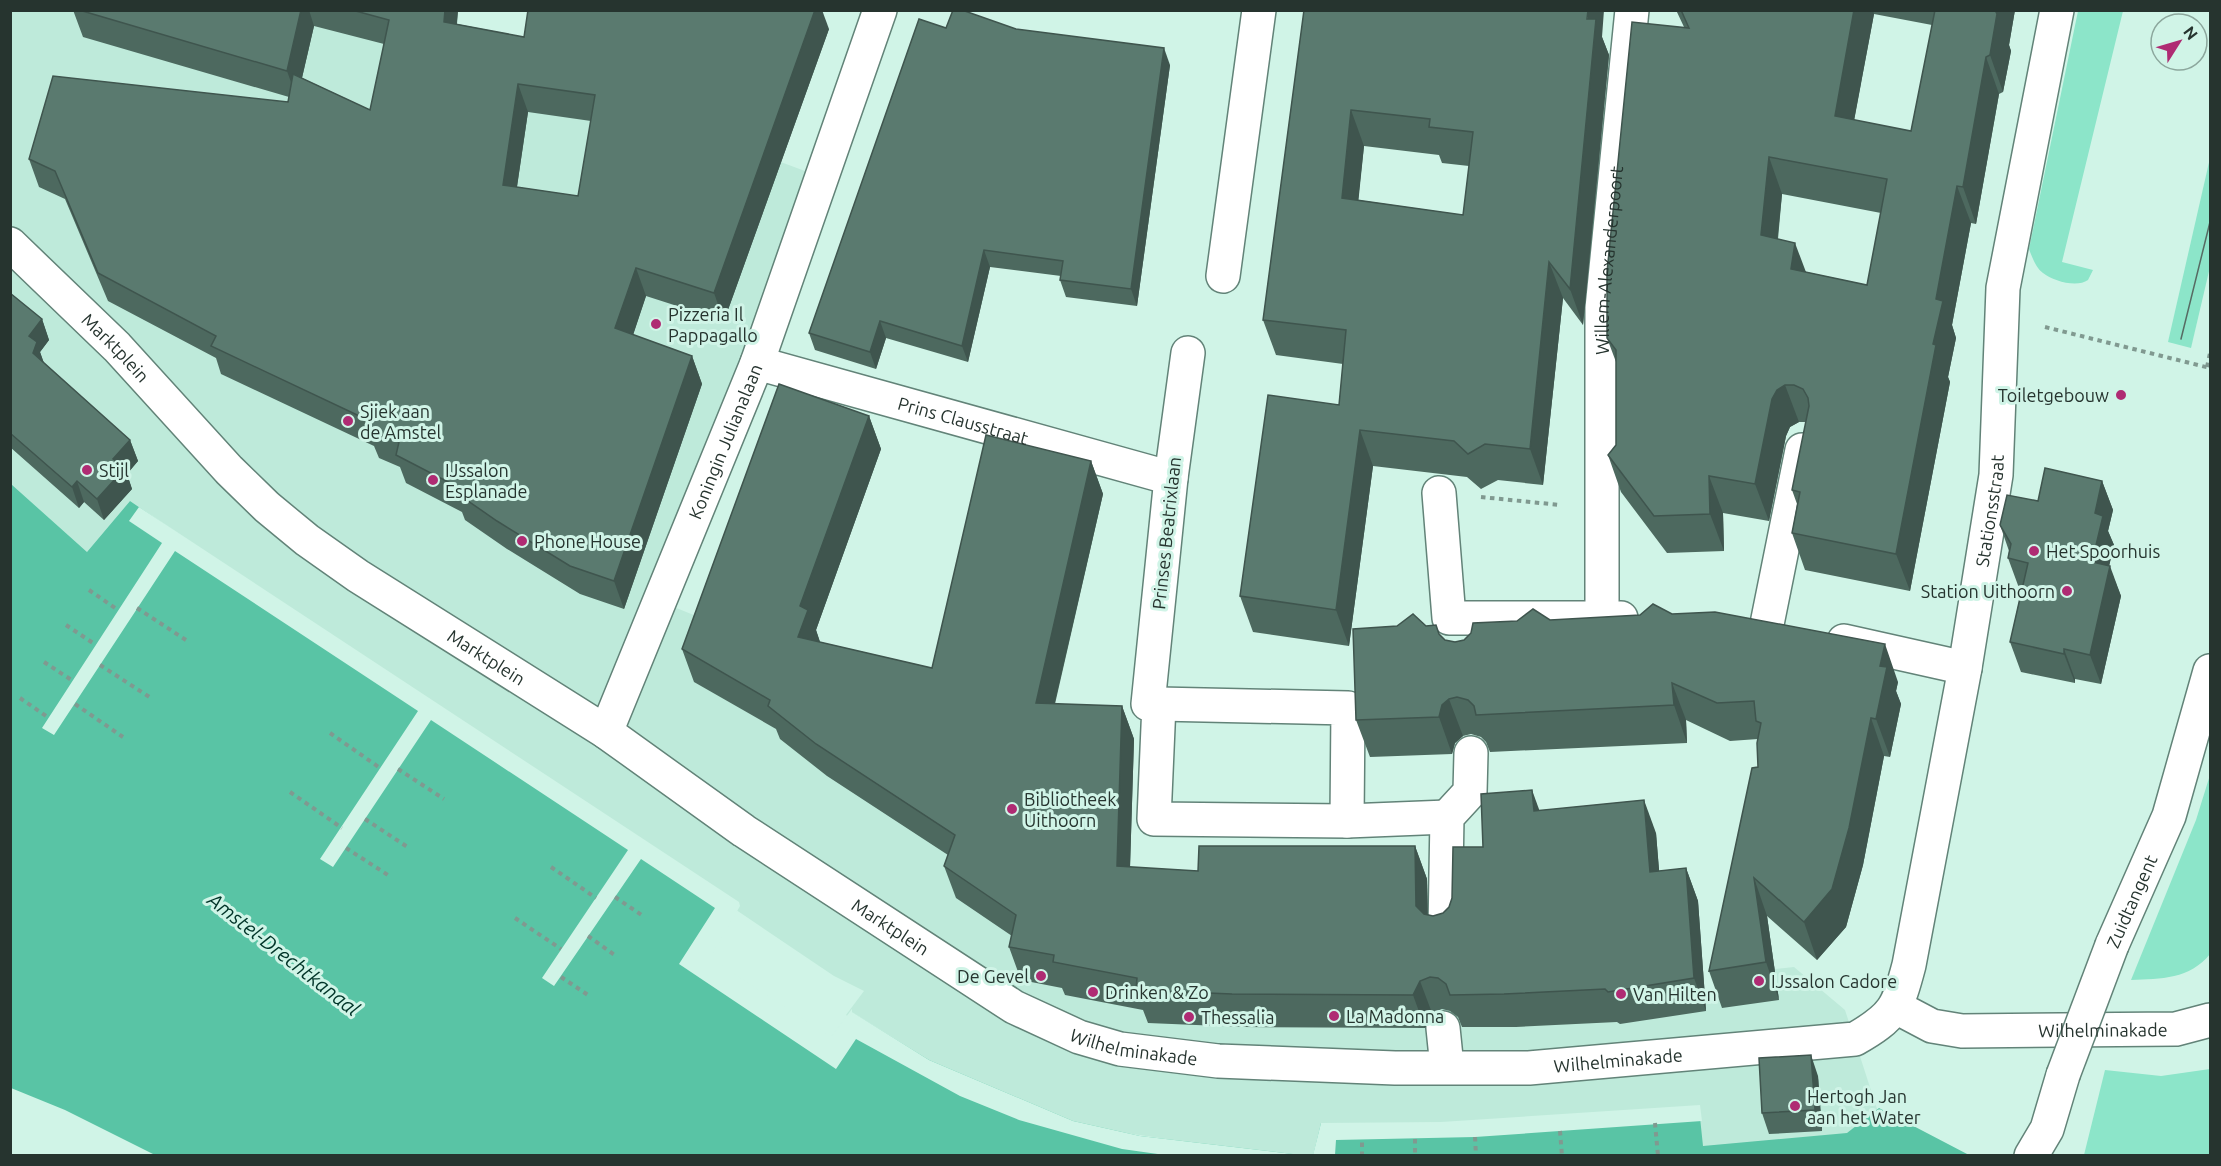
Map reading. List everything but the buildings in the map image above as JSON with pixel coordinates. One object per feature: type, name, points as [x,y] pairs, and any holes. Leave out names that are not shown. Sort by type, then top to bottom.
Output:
[{"type":"street","name":"Koningin Julianalaan","points":[[606,732],[757,363],[880,10]]},
{"type":"street","points":[[1223,276],[1259,10]]},
{"type":"street","name":"Willem-Alexanderpoort","points":[[1602,618],[1602,308],[1632,10]]},
{"type":"street","name":"Stationsstraat","points":[[1896,1007],[1910,965],[1965,668],[1996,475],[2003,288],[2057,10]]},
{"type":"street","name":"Marktplein","points":[[10,244],[117,347],[229,471],[275,514],[358,576],[606,732],[744,831],[1014,1007]]},
{"type":"street","name":"Prinses Beatrixlaan","points":[[1188,353],[1171,477],[1148,704],[1159,704],[1154,819],[1347,821],[1447,817]]},
{"type":"street","name":"Prins Clausstraat","points":[[757,363],[1171,477]]},
{"type":"street","points":[[1767,624],[1804,440]]},
{"type":"street","points":[[1439,493],[1449,618],[1467,635],[1602,618],[1649,618]]},
{"type":"street","points":[[1732,619],[1767,624],[1965,668]]},
{"type":"street","name":"Zuidtangent","points":[[2042,1147],[2063,1075],[2112,945],[2169,816],[2211,671]]},
{"type":"street","points":[[1159,704],[1348,708],[1347,821]]},
{"type":"street","points":[[1445,930],[1447,817],[1470,792],[1471,753]]},
{"type":"street","name":"Wilhelminakade","points":[[1014,1007],[1079,1037],[1133,1051],[1218,1061],[1395,1068],[1529,1068],[1855,1039],[1881,1024],[1896,1007],[1932,1026],[1962,1031],[2176,1029],[2211,1020]]},
{"type":"street","points":[[1443,1028],[1447,1067]]},
{"type":"path","points":[[2003,317],[2209,368],[2210,353]]},
{"type":"path","points":[[1439,493],[1602,509]]},
{"type":"path","points":[[90,590],[118,610]]},
{"type":"path","points":[[137,608],[189,642]]},
{"type":"path","points":[[66,625],[96,645]]},
{"type":"path","points":[[44,662],[73,681]]},
{"type":"path","points":[[100,665],[151,698]]},
{"type":"path","points":[[20,698],[49,718]]},
{"type":"path","points":[[75,704],[123,737]]},
{"type":"path","points":[[330,733],[381,768]]},
{"type":"path","points":[[398,769],[444,799]]},
{"type":"path","points":[[290,792],[342,828]]},
{"type":"path","points":[[365,819],[409,848]]},
{"type":"path","points":[[346,848],[391,877]]},
{"type":"path","points":[[551,867],[596,898]]},
{"type":"path","points":[[615,897],[643,916]]},
{"type":"path","points":[[515,918],[561,949]]},
{"type":"path","points":[[588,936],[616,956]]},
{"type":"path","points":[[561,977],[588,995]]},
{"type":"path","points":[[1655,1123],[1658,1155]]},
{"type":"path","points":[[1560,1131],[1562,1155]]},
{"type":"path","points":[[1475,1137],[1476,1155]]},
{"type":"path","points":[[1415,1139],[1415,1155]]},
{"type":"path","points":[[1362,1140],[1362,1155]]},
{"type":"shaded area","points":[[454,10],[458,12],[454,53],[661,117],[821,177],[659,601],[716,624],[779,731],[830,772],[1562,1006],[1777,984],[1775,969],[1794,967],[1845,1010],[1878,1112],[1849,1137],[1701,1151],[1275,1155],[1078,1126],[927,1064],[846,1015],[864,991],[834,976],[130,501],[87,552],[11,484],[11,11]]},
{"type":"shaded area","points":[[2078,11],[2123,11],[2062,262],[2093,270],[2088,280],[2072,283],[2053,279],[2043,273],[2036,265],[2029,249]]},
{"type":"shaded area","points":[[2210,158],[2210,267],[2191,348],[2168,342]]},
{"type":"shaded area","points":[[2210,775],[2210,954],[2184,973],[2164,978],[2131,980],[2196,820]]},
{"type":"shaded area","points":[[2210,1069],[2210,1155],[2084,1155],[2105,1070],[2161,1076]]},
{"type":"water","name":"Amstel-Drechtkanaal","points":[[11,484],[87,552],[130,501],[364,660],[738,904],[706,959],[831,1041],[851,1012],[929,1060],[1073,1121],[1140,1136],[1301,1155],[155,1155],[65,1110],[11,1088]]},
{"type":"water","points":[[1699,1108],[1703,1146],[1847,1133],[1879,1108],[1969,1155],[1313,1156],[1321,1123],[1441,1125]]},
{"type":"pier","points":[[139,507],[739,902],[740,906],[710,958],[831,1037],[852,1009],[852,1012],[929,1060],[1073,1121],[1140,1136],[1301,1155],[1172,1156],[1122,1149],[1019,1120],[960,1096],[856,1039],[836,1069],[679,964],[715,908],[641,859],[554,986],[542,978],[628,850],[431,720],[333,867],[320,859],[418,711],[175,551],[54,735],[42,728],[162,543],[129,521]]},
{"type":"pier","points":[[1700,1105],[1702,1121],[1475,1137],[1336,1140],[1335,1155],[1313,1155],[1321,1123],[1441,1122]]},
{"type":"tram line","points":[[2181,339],[2210,222]]},
{"type":"place","name":"Pizzeria Il Pappagallo","points":[[656,324]]},
{"type":"place","name":"Toiletgebouw","points":[[2121,395]]},
{"type":"place","name":"Sjiek aan de Amstel","points":[[348,421]]},
{"type":"place","name":"Stijl","points":[[87,470]]},
{"type":"place","name":"IJssalon Esplanade","points":[[433,480]]},
{"type":"place","name":"Phone House","points":[[522,541]]},
{"type":"place","name":"Het Spoorhuis","points":[[2034,551]]},
{"type":"place","name":"Station Uithoorn","points":[[2067,591]]},
{"type":"place","name":"Bibliotheek Uithoorn","points":[[1012,809]]},
{"type":"place","name":"De Gevel","points":[[1041,976]]},
{"type":"place","name":"IJssalon Cadore","points":[[1759,981]]},
{"type":"place","name":"Drinken & Zo","points":[[1093,992]]},
{"type":"place","name":"Van Hilten","points":[[1621,994]]},
{"type":"place","name":"La Madonna","points":[[1334,1016]]},
{"type":"place","name":"Thessalia","points":[[1189,1017]]},
{"type":"place","name":"Hertogh Jan aan het Water","points":[[1795,1106]]}]
